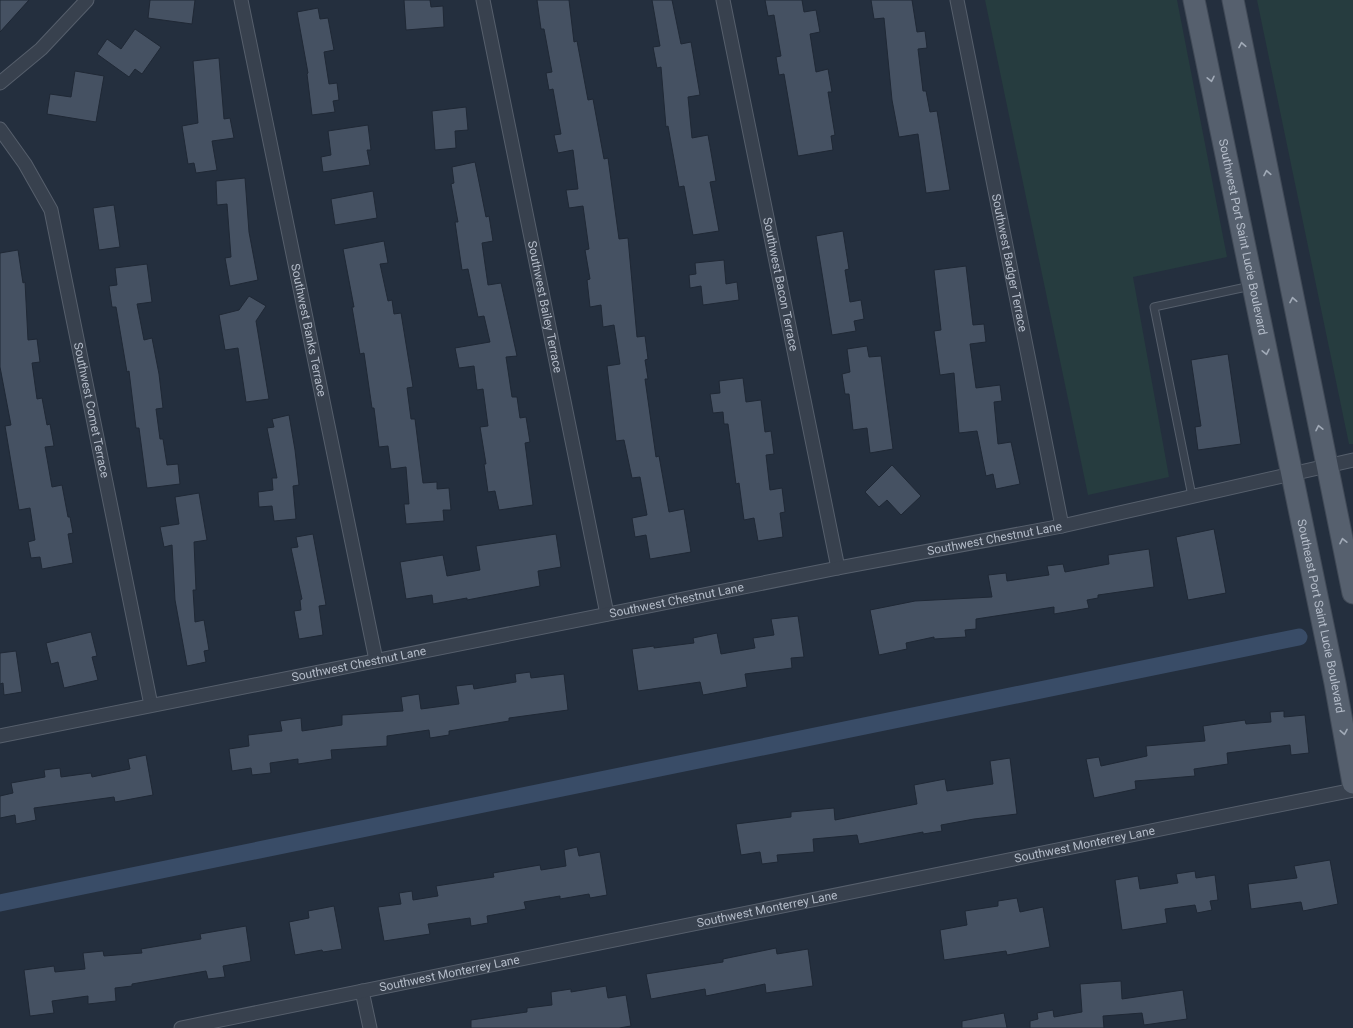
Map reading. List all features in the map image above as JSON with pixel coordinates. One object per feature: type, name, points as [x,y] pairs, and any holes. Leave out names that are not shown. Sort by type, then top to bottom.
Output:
[{"type":"main road","name":"Southwest Port Saint Lucie Boulevard","points":[[1194,0],[1291,474]]},
{"type":"main road","points":[[1233,0],[1353,593]]},
{"type":"main road","name":"Southeast Port Saint Lucie Boulevard","points":[[1291,474],[1335,683],[1353,783]]},
{"type":"street","points":[[0,83],[41,49],[87,0]]},
{"type":"street","name":"Southwest Banks Terrace","points":[[241,0],[376,660]]},
{"type":"street","name":"Southwest Bailey Terrace","points":[[483,0],[607,614]]},
{"type":"street","name":"Southwest Bacon Terrace","points":[[723,0],[838,568]]},
{"type":"street","name":"Southwest Badger Terrace","points":[[957,0],[1062,526]]},
{"type":"street","name":"Southwest Comet Terrace","points":[[0,129],[25,164],[51,210],[150,705]]},
{"type":"street","name":"Southwest Chestnut Lane","points":[[0,736],[838,568],[1062,526],[1353,460]]},
{"type":"street","name":"Southwest Monterrey Lane","points":[[181,1028],[1353,790]]},
{"type":"street","points":[[362,991],[370,1028]]},
{"type":"lane","points":[[1192,496],[1154,307],[1253,286]]},
{"type":"green space","points":[[985,0],[1177,0],[1227,257],[1133,277],[1169,477],[1088,495]]},
{"type":"green space","points":[[1257,0],[1353,0],[1353,444],[1349,444]]},
{"type":"building","points":[[0,0],[29,0],[0,32]]},
{"type":"building","points":[[150,0],[195,0],[192,24],[148,18]]},
{"type":"building","points":[[404,0],[430,0],[431,7],[443,6],[444,27],[406,30]]},
{"type":"building","points":[[537,0],[569,0],[574,42],[577,41],[588,100],[593,99],[604,159],[608,158],[619,239],[628,238],[637,337],[645,336],[648,359],[645,360],[648,379],[645,379],[656,457],[659,456],[669,512],[684,509],[691,552],[650,559],[646,535],[635,537],[632,518],[647,515],[640,477],[632,478],[624,440],[616,441],[607,366],[620,364],[614,325],[603,327],[601,305],[590,307],[587,280],[590,279],[585,250],[589,249],[583,206],[569,208],[566,190],[578,189],[573,150],[558,153],[554,135],[561,134],[553,89],[549,90],[546,73],[552,72],[544,29],[541,29]]},
{"type":"building","points":[[652,0],[672,0],[681,44],[691,42],[700,95],[688,97],[692,138],[708,135],[716,181],[710,182],[719,231],[693,235],[684,186],[679,187],[668,126],[666,127],[661,67],[657,68],[653,47],[660,46]]},
{"type":"building","points":[[765,0],[802,0],[804,12],[816,10],[820,32],[810,34],[816,72],[828,69],[832,92],[828,92],[835,135],[831,136],[833,150],[798,156],[784,74],[779,75],[776,57],[781,56],[774,15],[768,16]]},
{"type":"building","points":[[871,0],[912,0],[917,32],[925,31],[927,48],[918,49],[923,91],[926,91],[930,112],[937,111],[950,190],[926,193],[918,134],[899,137],[892,100],[884,18],[874,19]]},
{"type":"building","points":[[318,8],[320,19],[328,18],[334,50],[324,52],[329,84],[337,83],[339,100],[333,101],[335,112],[312,115],[308,73],[297,12]]},
{"type":"building","points":[[135,29],[161,47],[142,74],[135,69],[129,77],[97,54],[107,39],[121,49]]},
{"type":"building","points":[[219,58],[224,119],[230,118],[234,138],[212,141],[217,170],[196,173],[194,163],[188,164],[182,126],[198,123],[193,61]]},
{"type":"building","points":[[75,71],[104,76],[96,122],[47,114],[50,94],[71,97]]},
{"type":"building","points":[[466,107],[468,130],[455,131],[456,148],[435,150],[432,111]]},
{"type":"building","points":[[368,125],[371,150],[367,150],[370,165],[323,172],[321,157],[331,155],[328,131]]},
{"type":"building","points":[[475,162],[486,217],[489,216],[493,241],[482,243],[488,285],[501,283],[517,356],[506,357],[512,397],[517,397],[520,418],[526,417],[530,442],[525,443],[533,505],[499,510],[495,491],[488,492],[484,464],[486,464],[480,427],[488,426],[483,389],[477,390],[474,366],[459,368],[455,348],[490,342],[484,316],[478,317],[468,269],[462,270],[455,222],[458,222],[451,184],[454,183],[452,167]]},
{"type":"building","points":[[245,178],[249,232],[258,280],[230,286],[225,258],[231,257],[227,204],[217,205],[216,181]]},
{"type":"building","points":[[373,191],[377,218],[335,225],[331,199]]},
{"type":"building","points":[[114,205],[120,247],[99,250],[93,208]]},
{"type":"building","points":[[843,231],[849,269],[845,270],[850,302],[861,300],[864,319],[854,321],[856,331],[832,335],[816,236]]},
{"type":"building","points":[[384,241],[388,263],[380,264],[388,301],[392,300],[394,314],[401,313],[413,387],[407,388],[411,419],[415,419],[423,483],[437,482],[437,489],[449,488],[451,510],[443,510],[444,521],[406,524],[404,504],[409,504],[406,467],[391,469],[388,446],[379,447],[374,408],[372,408],[364,353],[360,354],[352,307],[354,307],[343,249]]},
{"type":"building","points":[[18,250],[23,283],[25,282],[28,340],[37,339],[40,362],[32,363],[37,399],[42,398],[47,425],[50,424],[54,446],[45,447],[52,487],[62,485],[68,517],[70,517],[73,533],[68,534],[73,563],[42,569],[40,557],[31,558],[28,542],[35,540],[30,508],[19,510],[5,426],[11,425],[0,367],[0,253]]},
{"type":"building","points":[[724,260],[726,284],[737,282],[739,300],[703,305],[701,286],[690,288],[689,275],[696,274],[695,263]]},
{"type":"building","points":[[147,264],[152,302],[137,304],[144,340],[152,338],[159,374],[163,408],[156,409],[160,439],[163,439],[167,465],[178,464],[180,484],[147,488],[139,428],[136,428],[129,371],[127,372],[116,307],[112,307],[109,286],[117,285],[115,268]]},
{"type":"building","points":[[966,266],[973,325],[984,324],[986,342],[970,344],[976,388],[1000,385],[1002,401],[994,402],[998,444],[1011,442],[1020,484],[996,489],[993,474],[986,476],[977,431],[959,433],[954,373],[940,375],[934,331],[941,330],[934,270]]},
{"type":"building","points":[[249,296],[266,306],[256,321],[269,399],[246,402],[238,348],[225,350],[219,315],[239,310]]},
{"type":"building","points":[[867,346],[869,357],[881,356],[893,449],[870,453],[867,428],[853,430],[849,394],[845,394],[842,374],[850,372],[847,349]]},
{"type":"building","points":[[1228,354],[1241,444],[1198,450],[1195,427],[1201,426],[1191,360]]},
{"type":"building","points":[[743,378],[746,402],[761,400],[765,432],[771,431],[774,454],[766,455],[770,490],[782,488],[785,512],[780,513],[783,537],[758,541],[754,518],[744,520],[739,483],[736,484],[728,424],[724,424],[723,412],[713,413],[710,394],[720,393],[719,381]]},
{"type":"building","points":[[289,415],[299,485],[293,486],[296,519],[274,521],[272,506],[259,507],[258,492],[273,490],[272,478],[277,478],[267,428],[274,427],[272,419]]},
{"type":"building","points":[[892,465],[921,496],[901,515],[887,500],[879,507],[865,492]]},
{"type":"building","points":[[199,493],[207,540],[194,542],[196,590],[193,590],[195,622],[204,620],[209,650],[204,651],[206,662],[187,666],[175,600],[172,545],[164,547],[160,527],[179,524],[175,497]]},
{"type":"building","points":[[1214,529],[1226,593],[1188,600],[1176,537]]},
{"type":"building","points":[[313,534],[326,605],[319,606],[323,635],[299,639],[294,611],[301,610],[300,600],[302,599],[291,548],[298,547],[296,537]]},
{"type":"building","points":[[556,534],[561,567],[538,571],[540,586],[467,600],[467,598],[433,604],[432,595],[406,599],[400,562],[443,555],[447,576],[480,570],[476,546]]},
{"type":"building","points":[[1149,549],[1154,587],[1098,595],[1098,598],[1087,600],[1089,608],[1054,614],[1054,607],[976,619],[976,629],[965,630],[966,637],[934,639],[934,637],[906,643],[907,649],[879,655],[870,610],[915,601],[992,597],[988,575],[1006,573],[1007,581],[1049,575],[1047,566],[1063,564],[1065,572],[1109,564],[1108,555]]},
{"type":"building","points":[[798,616],[804,657],[791,658],[792,668],[745,674],[747,687],[703,695],[700,682],[638,691],[632,649],[694,643],[693,638],[717,633],[721,654],[755,648],[753,638],[774,635],[771,619]]},
{"type":"building","points":[[91,632],[97,656],[92,657],[98,680],[64,688],[58,662],[51,664],[46,643]]},
{"type":"building","points":[[16,651],[22,692],[4,695],[3,683],[0,684],[0,653]]},
{"type":"building","points":[[530,672],[531,678],[564,674],[568,710],[509,718],[509,721],[449,731],[449,735],[430,738],[429,730],[387,736],[387,746],[331,750],[332,759],[298,764],[298,759],[270,763],[271,773],[252,775],[251,768],[232,771],[229,749],[249,746],[248,735],[282,731],[280,721],[301,718],[302,731],[342,725],[342,715],[403,711],[401,697],[419,694],[421,709],[459,704],[456,686],[473,684],[474,689],[516,682],[515,674]]},
{"type":"building","points":[[1284,711],[1284,717],[1305,715],[1309,753],[1291,755],[1290,745],[1227,753],[1228,764],[1194,769],[1195,776],[1135,781],[1136,789],[1094,798],[1086,759],[1099,757],[1101,766],[1147,756],[1146,746],[1205,741],[1203,726],[1245,720],[1246,724],[1271,722],[1270,712]]},
{"type":"building","points":[[146,755],[153,795],[115,802],[114,797],[34,808],[36,820],[16,824],[15,815],[0,818],[0,796],[13,793],[11,783],[45,777],[44,770],[60,768],[61,777],[91,773],[92,777],[130,769],[128,759]]},
{"type":"building","points":[[1010,758],[1017,814],[974,819],[941,825],[942,831],[923,834],[923,832],[859,844],[857,835],[813,839],[814,852],[777,855],[778,862],[762,864],[760,852],[741,855],[736,824],[791,817],[791,812],[834,808],[835,820],[917,804],[914,785],[945,779],[947,791],[993,784],[990,761]]},
{"type":"building","points":[[577,847],[579,856],[600,852],[607,895],[590,898],[589,894],[560,899],[560,896],[524,902],[526,909],[487,916],[488,923],[471,926],[470,918],[428,924],[430,934],[384,941],[378,907],[401,904],[399,893],[412,891],[413,900],[438,896],[436,886],[494,877],[493,873],[540,865],[541,870],[566,866],[564,850]]},
{"type":"building","points":[[1330,860],[1338,904],[1303,911],[1301,902],[1251,909],[1248,884],[1297,878],[1294,866]]},
{"type":"building","points":[[1195,871],[1196,878],[1215,875],[1218,900],[1210,901],[1212,910],[1197,913],[1195,905],[1165,909],[1167,923],[1122,930],[1115,880],[1138,876],[1140,889],[1178,883],[1176,874]]},
{"type":"building","points":[[1017,898],[1020,912],[1043,907],[1050,947],[1007,955],[1006,951],[944,960],[940,930],[967,925],[965,911],[998,906],[998,901]]},
{"type":"building","points":[[334,906],[342,949],[323,952],[322,950],[295,955],[289,922],[309,918],[308,911]]},
{"type":"building","points":[[246,926],[251,961],[223,966],[225,977],[208,979],[206,971],[132,984],[132,986],[115,988],[116,1001],[88,1004],[88,996],[52,1001],[54,1013],[30,1016],[24,970],[54,966],[55,972],[85,969],[83,953],[103,951],[104,956],[142,953],[141,949],[201,939],[200,934]]},
{"type":"building","points":[[776,948],[777,954],[808,949],[813,986],[766,993],[765,984],[706,996],[705,989],[651,999],[646,974],[723,962],[723,959]]},
{"type":"building","points":[[1121,981],[1122,999],[1183,990],[1187,1019],[1144,1025],[1142,1013],[1103,1016],[1104,1028],[1030,1028],[1030,1021],[1038,1019],[1037,1013],[1053,1010],[1054,1017],[1082,1012],[1080,984]]},
{"type":"building","points":[[606,986],[608,998],[626,995],[631,1026],[619,1028],[471,1028],[471,1020],[527,1012],[527,1008],[552,1005],[551,992],[571,989],[571,992]]},
{"type":"building","points":[[1004,1013],[1007,1028],[962,1028],[962,1021]]},
{"type":"waterway","points":[[0,903],[1299,637]]}]
